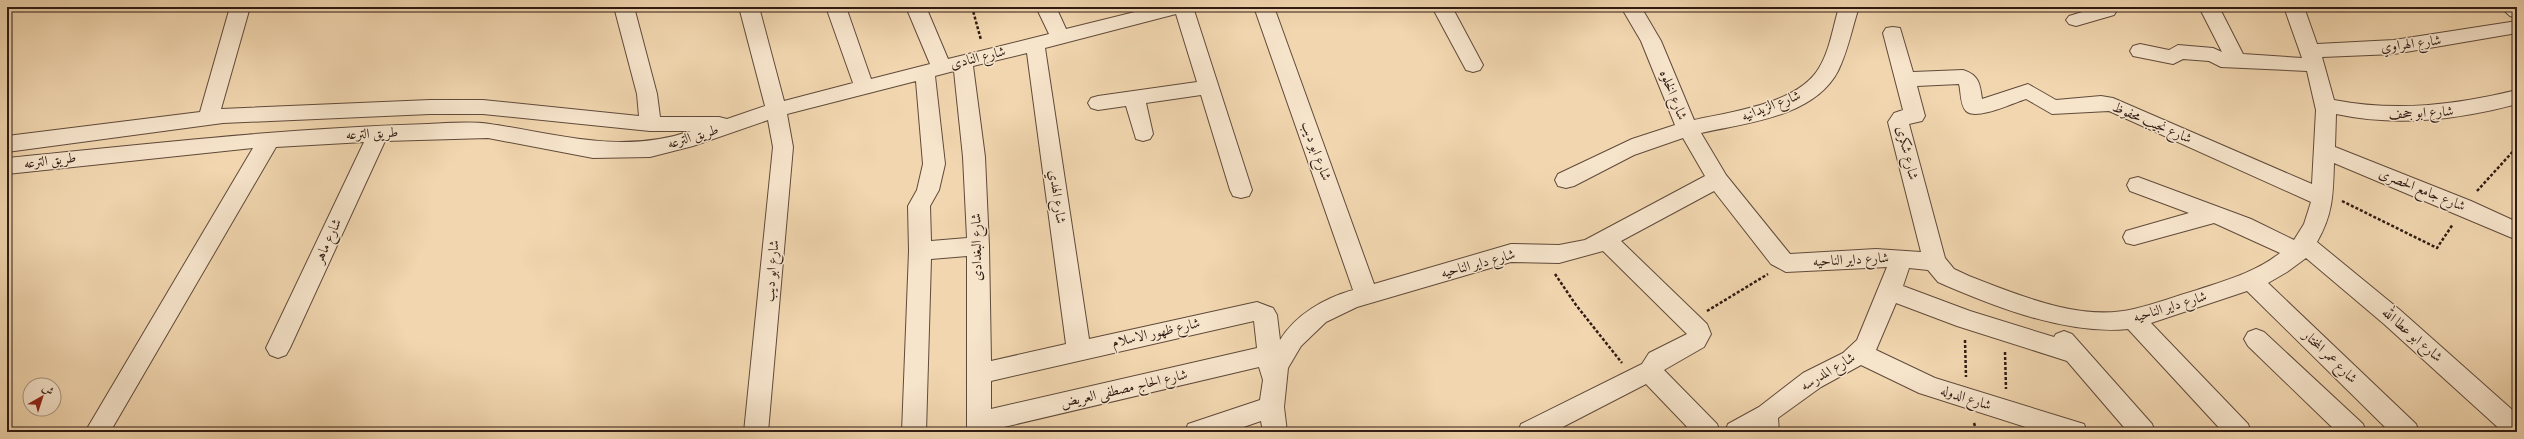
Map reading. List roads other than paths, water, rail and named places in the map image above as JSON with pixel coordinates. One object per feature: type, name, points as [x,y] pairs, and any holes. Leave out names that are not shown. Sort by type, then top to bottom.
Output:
[{"type":"street","points":[[208,118],[240,7]]},
{"type":"street","points":[[624,7],[647,94],[650,124]]},
{"type":"street","name":"شارع ابو ديب","points":[[749,7],[783,147],[756,432]]},
{"type":"street","points":[[836,7],[864,87]]},
{"type":"street","points":[[914,432],[920,251],[919,206],[928,190],[934,164],[933,69],[916,7]]},
{"type":"street","points":[[1046,7],[1060,37]]},
{"type":"street","points":[[1182,7],[1241,190]]},
{"type":"street","name":"شارع النادى","points":[[775,110],[1182,7]]},
{"type":"street","name":"شارع ابو ديب","points":[[1264,7],[1368,296]]},
{"type":"street","points":[[1442,7],[1473,64]]},
{"type":"street","name":"شارع الخلوه","points":[[1631,7],[1651,41],[1687,129],[1718,180]]},
{"type":"street","name":"شارع الزيدانيه","points":[[1566,180],[1644,142],[1687,129],[1755,114],[1800,96],[1814,88],[1831,66],[1850,7]]},
{"type":"street","points":[[2076,20],[2107,11],[2109,7]]},
{"type":"street","points":[[2209,7],[2238,61]]},
{"type":"street","name":"شارع داير الناحيه","points":[[1275,432],[1273,395],[1276,367],[1283,352],[1304,326],[1333,307],[1511,253],[1524,252],[1543,255],[1575,251],[1606,240],[1718,180],[1779,258],[1786,263],[1851,258],[1901,258],[1935,262],[1949,277],[2041,312],[2073,320],[2098,322],[2134,319],[2252,282],[2282,265],[2301,249],[2319,220],[2323,198],[2325,105],[2312,58],[2294,7]]},
{"type":"street","points":[[2510,7],[2516,25]]},
{"type":"street","name":"شارع الهراوي","points":[[2140,51],[2173,56],[2178,52],[2213,55],[2219,60],[2238,61],[2312,58],[2394,47],[2516,25]]},
{"type":"street","name":"شارع شكرى","points":[[1893,34],[1915,116],[1901,118],[1898,122],[1935,262]]},
{"type":"street","name":"شارع الهدي","points":[[1035,44],[1079,351]]},
{"type":"street","name":"شارع البغدادى","points":[[963,62],[974,157],[978,246],[977,374],[979,427]]},
{"type":"street","name":"شارع نجيب محفوظ","points":[[1906,79],[1963,77],[1969,81],[1975,108],[2028,91],[2052,107],[2101,103],[2113,105],[2323,198]]},
{"type":"street","points":[[1098,103],[1208,87]]},
{"type":"street","points":[[1134,98],[1143,134]]},
{"type":"street","points":[[2508,100],[2517,113]]},
{"type":"street","name":"شارع ابو جحف","points":[[2325,105],[2363,113],[2404,116],[2447,113],[2508,100]]},
{"type":"street","name":"طريق الترعه","points":[[7,144],[208,118],[278,114],[484,107],[650,124],[734,124]]},
{"type":"street","name":"طريق الترعه","points":[[7,166],[266,140],[428,131],[488,131],[594,150],[620,151],[650,149],[686,141],[775,110]]},
{"type":"street","points":[[97,432],[266,140],[278,114]]},
{"type":"street","name":"شارع ماهر","points":[[278,348],[378,134]]},
{"type":"street","name":"شارع جامع الحصرى","points":[[2325,152],[2464,207],[2517,232]]},
{"type":"street","name":"شارع ابو عطا الله","points":[[2138,185],[2301,249],[2392,317],[2517,429]]},
{"type":"street","points":[[2134,237],[2215,214]]},
{"type":"street","points":[[1530,432],[1642,376],[1657,360],[1698,337],[1699,331],[1690,321],[1606,240]]},
{"type":"street","points":[[920,251],[978,246]]},
{"type":"street","name":"شارع المدرسه","points":[[1737,432],[1767,423],[1812,380],[1860,354],[1871,338],[1890,291],[1901,258]]},
{"type":"street","name":"شارع عمر المختار","points":[[2252,282],[2408,432]]},
{"type":"street","points":[[1890,291],[1965,319],[2072,353]]},
{"type":"street","name":"شارع ظهور الاسلام","points":[[977,374],[1257,311],[1262,312],[1265,315],[1273,395]]},
{"type":"street","points":[[2041,312],[2072,353],[2143,432]]},
{"type":"street","points":[[2134,319],[2239,432]]},
{"type":"street","points":[[2256,339],[2354,432]]},
{"type":"street","name":"شارع الدوله","points":[[1860,354],[1928,386],[2075,432]]},
{"type":"street","name":"شارع الحاج مصطفى العريض","points":[[979,427],[1270,355]]},
{"type":"street","points":[[1642,376],[1655,377],[1708,432]]},
{"type":"street","points":[[1197,432],[1273,395]]}]
